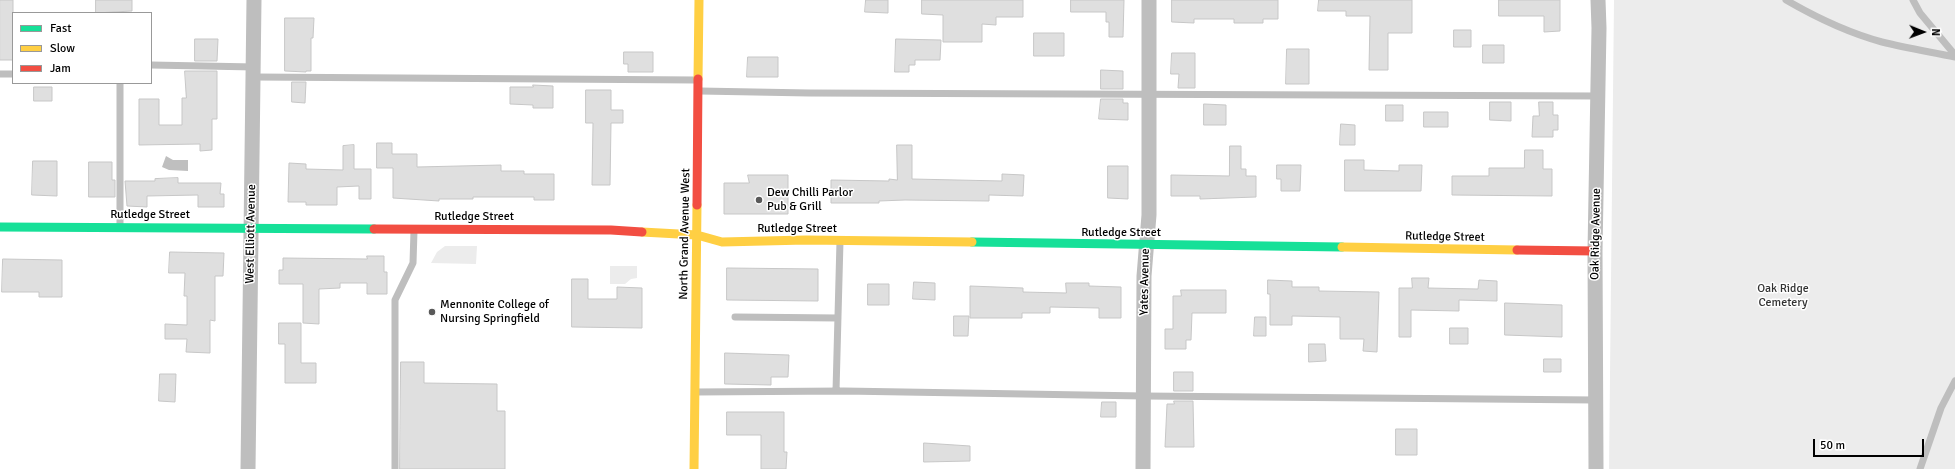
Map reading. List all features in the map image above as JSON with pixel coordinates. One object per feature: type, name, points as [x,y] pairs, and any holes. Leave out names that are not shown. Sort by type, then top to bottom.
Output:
[{"type":"street","name":"West Elliott Avenue","points":[[248,469],[251,228],[255,72],[254,0]]},
{"type":"street","name":"North Grand Avenue West","points":[[694,469],[699,0]]},
{"type":"street","name":"Yates Avenue","points":[[1143,469],[1144,276],[1149,214],[1149,0]]},
{"type":"street","name":"Oak Ridge Avenue","points":[[1596,469],[1595,251],[1598,0]]},
{"type":"street","name":"Rutledge Street","points":[[0,227],[611,230],[696,234],[722,242],[840,241],[1595,251]]},
{"type":"lane","points":[[1786,0],[1810,14],[1844,29],[1882,42],[1955,56]]},
{"type":"lane","points":[[1913,0],[1920,13],[1955,56]]},
{"type":"lane","points":[[152,66],[255,72],[698,80]]},
{"type":"lane","points":[[0,74],[12,74]]},
{"type":"lane","points":[[120,84],[120,227]]},
{"type":"lane","points":[[698,91],[809,93],[1598,96]]},
{"type":"lane","points":[[395,469],[395,300],[413,263],[414,229]]},
{"type":"lane","points":[[836,391],[840,241]]},
{"type":"lane","points":[[735,317],[838,318]]},
{"type":"lane","points":[[1920,469],[1941,408],[1955,382]]},
{"type":"lane","points":[[695,392],[836,391],[1144,396],[1595,400]]},
{"type":"green space","name":"Oak Ridge Cemetery","points":[[1614,0],[1955,0],[1955,469],[1609,469]]},
{"type":"green space","points":[[445,246],[477,246],[476,264],[431,263],[437,252]]},
{"type":"green space","points":[[610,266],[637,266],[637,278],[631,279],[625,284],[610,284]]},
{"type":"shaded area","points":[[166,156],[173,160],[188,160],[188,171],[169,170],[162,167]]},
{"type":"building","points":[[0,0],[13,0],[12,60],[0,60]]},
{"type":"building","points":[[96,0],[132,0],[132,11],[96,12]]},
{"type":"building","points":[[866,0],[888,0],[888,13],[865,12]]},
{"type":"building","points":[[922,0],[1023,0],[1023,17],[996,17],[996,25],[982,24],[982,42],[943,42],[943,15],[922,14]]},
{"type":"building","points":[[1071,0],[1124,0],[1123,37],[1109,37],[1109,22],[1106,22],[1106,12],[1071,12]]},
{"type":"building","points":[[1172,0],[1278,0],[1278,19],[1263,19],[1263,23],[1234,23],[1234,19],[1194,19],[1194,23],[1172,22]]},
{"type":"building","points":[[1319,0],[1412,0],[1412,33],[1388,33],[1388,70],[1369,70],[1370,16],[1346,16],[1346,11],[1318,11]]},
{"type":"building","points":[[1499,0],[1560,0],[1560,31],[1544,32],[1544,16],[1499,16]]},
{"type":"building","points":[[285,18],[314,18],[313,38],[311,38],[311,71],[285,71]]},
{"type":"building","points":[[1454,30],[1471,30],[1471,47],[1454,47]]},
{"type":"building","points":[[1034,33],[1064,33],[1064,56],[1034,56]]},
{"type":"building","points":[[195,39],[218,39],[217,61],[195,61]]},
{"type":"building","points":[[896,39],[941,40],[940,60],[915,60],[915,65],[909,65],[909,72],[895,72]]},
{"type":"building","points":[[1483,45],[1504,45],[1504,63],[1483,63]]},
{"type":"building","points":[[1287,49],[1309,49],[1309,84],[1286,84]]},
{"type":"building","points":[[624,52],[653,52],[653,72],[628,72],[628,64],[624,64]]},
{"type":"building","points":[[1172,53],[1195,53],[1195,88],[1178,88],[1179,74],[1171,74]]},
{"type":"building","points":[[748,57],[778,57],[778,77],[747,77]]},
{"type":"building","points":[[1101,70],[1123,71],[1123,89],[1101,89]]},
{"type":"building","points":[[185,71],[217,71],[217,119],[212,119],[212,150],[200,151],[200,144],[139,145],[139,99],[159,99],[159,125],[182,125],[182,98],[186,98]]},
{"type":"building","points":[[292,82],[306,82],[305,103],[292,102]]},
{"type":"building","points":[[533,85],[553,86],[553,108],[533,108],[533,105],[510,104],[510,87],[533,87]]},
{"type":"building","points":[[34,87],[52,87],[52,101],[34,101]]},
{"type":"building","points":[[586,90],[611,90],[611,110],[623,110],[623,123],[611,123],[610,185],[592,185],[593,123],[586,123]]},
{"type":"building","points":[[1101,99],[1123,99],[1123,103],[1128,103],[1128,120],[1099,119]]},
{"type":"building","points":[[1490,102],[1511,102],[1511,121],[1490,120]]},
{"type":"building","points":[[1539,102],[1553,102],[1553,115],[1558,115],[1558,130],[1553,130],[1553,137],[1532,137],[1533,116],[1539,116]]},
{"type":"building","points":[[1204,104],[1226,105],[1226,125],[1204,125]]},
{"type":"building","points":[[1386,105],[1403,105],[1403,121],[1386,121]]},
{"type":"building","points":[[1424,112],[1448,112],[1448,127],[1424,127]]},
{"type":"building","points":[[1341,124],[1355,125],[1355,145],[1340,145]]},
{"type":"building","points":[[377,143],[392,143],[392,154],[417,154],[417,167],[501,165],[501,171],[524,171],[524,174],[554,174],[554,200],[534,200],[534,197],[473,197],[473,199],[439,199],[439,201],[393,198],[393,168],[377,168]]},
{"type":"building","points":[[354,145],[354,169],[371,169],[371,199],[359,199],[359,186],[337,187],[337,205],[306,205],[306,202],[288,202],[289,163],[306,164],[306,169],[343,170],[343,146]]},
{"type":"building","points":[[897,145],[912,145],[912,179],[1002,181],[1002,174],[1024,175],[1023,196],[989,195],[989,201],[905,200],[879,201],[879,203],[831,203],[831,180],[897,180]]},
{"type":"building","points":[[1230,146],[1241,146],[1241,169],[1246,169],[1246,176],[1256,176],[1256,197],[1200,199],[1200,196],[1171,196],[1171,175],[1229,176]]},
{"type":"building","points":[[1525,150],[1543,150],[1543,169],[1552,169],[1552,196],[1452,195],[1452,176],[1489,176],[1489,168],[1524,168]]},
{"type":"building","points":[[1345,160],[1364,160],[1364,170],[1399,171],[1399,165],[1422,165],[1421,191],[1345,191]]},
{"type":"building","points":[[33,161],[57,161],[57,196],[32,195]]},
{"type":"building","points":[[89,162],[112,162],[112,180],[115,180],[115,197],[89,197]]},
{"type":"building","points":[[1277,165],[1301,165],[1300,191],[1281,191],[1281,179],[1277,179]]},
{"type":"building","points":[[1108,166],[1128,166],[1128,199],[1108,198]]},
{"type":"building","points":[[748,175],[788,175],[788,214],[724,214],[724,183],[749,183]]},
{"type":"building","points":[[178,178],[178,183],[221,183],[220,194],[224,194],[224,207],[198,207],[198,195],[147,196],[147,207],[127,206],[125,181],[155,181],[155,179]]},
{"type":"building","points":[[170,252],[224,253],[223,276],[215,276],[215,321],[210,320],[210,353],[186,352],[187,339],[165,339],[165,324],[187,325],[187,296],[184,296],[185,273],[169,273]]},
{"type":"building","points":[[367,256],[384,256],[384,272],[387,272],[387,294],[367,294],[367,283],[340,283],[340,288],[319,289],[319,324],[303,323],[303,284],[279,284],[279,270],[283,270],[283,258],[367,259]]},
{"type":"building","points":[[3,259],[62,260],[62,297],[39,297],[39,292],[2,292]]},
{"type":"building","points":[[727,268],[818,269],[818,301],[727,300]]},
{"type":"building","points":[[1412,278],[1429,278],[1428,288],[1478,289],[1479,280],[1497,281],[1497,301],[1459,300],[1459,311],[1411,310],[1411,337],[1399,337],[1399,288],[1412,288]]},
{"type":"building","points":[[572,279],[588,279],[588,299],[617,299],[617,287],[642,288],[642,328],[572,327]]},
{"type":"building","points":[[1268,280],[1292,281],[1292,287],[1319,287],[1319,291],[1379,292],[1377,352],[1363,351],[1364,339],[1340,339],[1340,317],[1292,316],[1292,325],[1270,325],[1270,294],[1268,294]]},
{"type":"building","points":[[914,282],[935,283],[935,300],[913,299]]},
{"type":"building","points":[[1066,283],[1089,283],[1089,286],[1121,287],[1121,318],[1099,318],[1099,308],[1050,307],[1050,313],[1022,313],[1022,318],[970,318],[970,286],[1023,288],[1023,292],[1066,293]]},
{"type":"building","points":[[868,284],[889,284],[889,305],[868,305]]},
{"type":"building","points":[[1181,290],[1226,290],[1226,313],[1192,313],[1191,340],[1186,340],[1186,349],[1165,349],[1165,329],[1173,329],[1173,296],[1181,296]]},
{"type":"building","points":[[1505,303],[1562,305],[1562,337],[1505,335]]},
{"type":"building","points":[[954,316],[969,316],[968,336],[954,336]]},
{"type":"building","points":[[1255,317],[1266,317],[1266,336],[1254,336]]},
{"type":"building","points":[[279,323],[301,323],[301,363],[316,363],[316,383],[285,383],[285,344],[279,344]]},
{"type":"building","points":[[1450,328],[1468,328],[1468,344],[1450,344]]},
{"type":"building","points":[[1309,344],[1325,344],[1326,361],[1309,362]]},
{"type":"building","points":[[725,353],[789,355],[788,377],[771,377],[771,385],[725,384]]},
{"type":"building","points":[[1544,359],[1561,359],[1561,372],[1544,372]]},
{"type":"building","points":[[401,362],[424,362],[424,383],[497,384],[497,411],[505,411],[505,469],[400,469]]},
{"type":"building","points":[[1174,372],[1193,372],[1193,391],[1174,391]]},
{"type":"building","points":[[160,374],[176,374],[175,402],[159,401]]},
{"type":"building","points":[[1174,401],[1193,401],[1194,447],[1165,447],[1167,404],[1174,404]]},
{"type":"building","points":[[1102,402],[1116,402],[1116,417],[1101,417]]},
{"type":"building","points":[[727,412],[784,412],[784,452],[787,452],[786,469],[761,469],[761,435],[727,435]]},
{"type":"building","points":[[1396,429],[1417,429],[1417,455],[1396,455]]},
{"type":"building","points":[[924,443],[970,446],[970,461],[924,462]]},
{"type":"traffic: fast","points":[[0,227],[374,229]]},
{"type":"traffic: fast","points":[[972,242],[1342,247]]},
{"type":"traffic: slow","points":[[698,79],[699,0]]},
{"type":"traffic: slow","points":[[694,469],[697,205]]},
{"type":"traffic: slow","points":[[642,232],[697,235],[722,242],[806,240],[972,242]]},
{"type":"traffic: slow","points":[[1342,247],[1517,250]]},
{"type":"traffic: jam","points":[[697,205],[698,79]]},
{"type":"traffic: jam","points":[[374,229],[611,230],[642,232]]},
{"type":"traffic: jam","points":[[1517,250],[1595,251]]},
{"type":"place","name":"Dew Chilli Parlor Pub & Grill","points":[[759,200]]},
{"type":"place","name":"Mennonite College of Nursing Springfield","points":[[432,312]]}]
